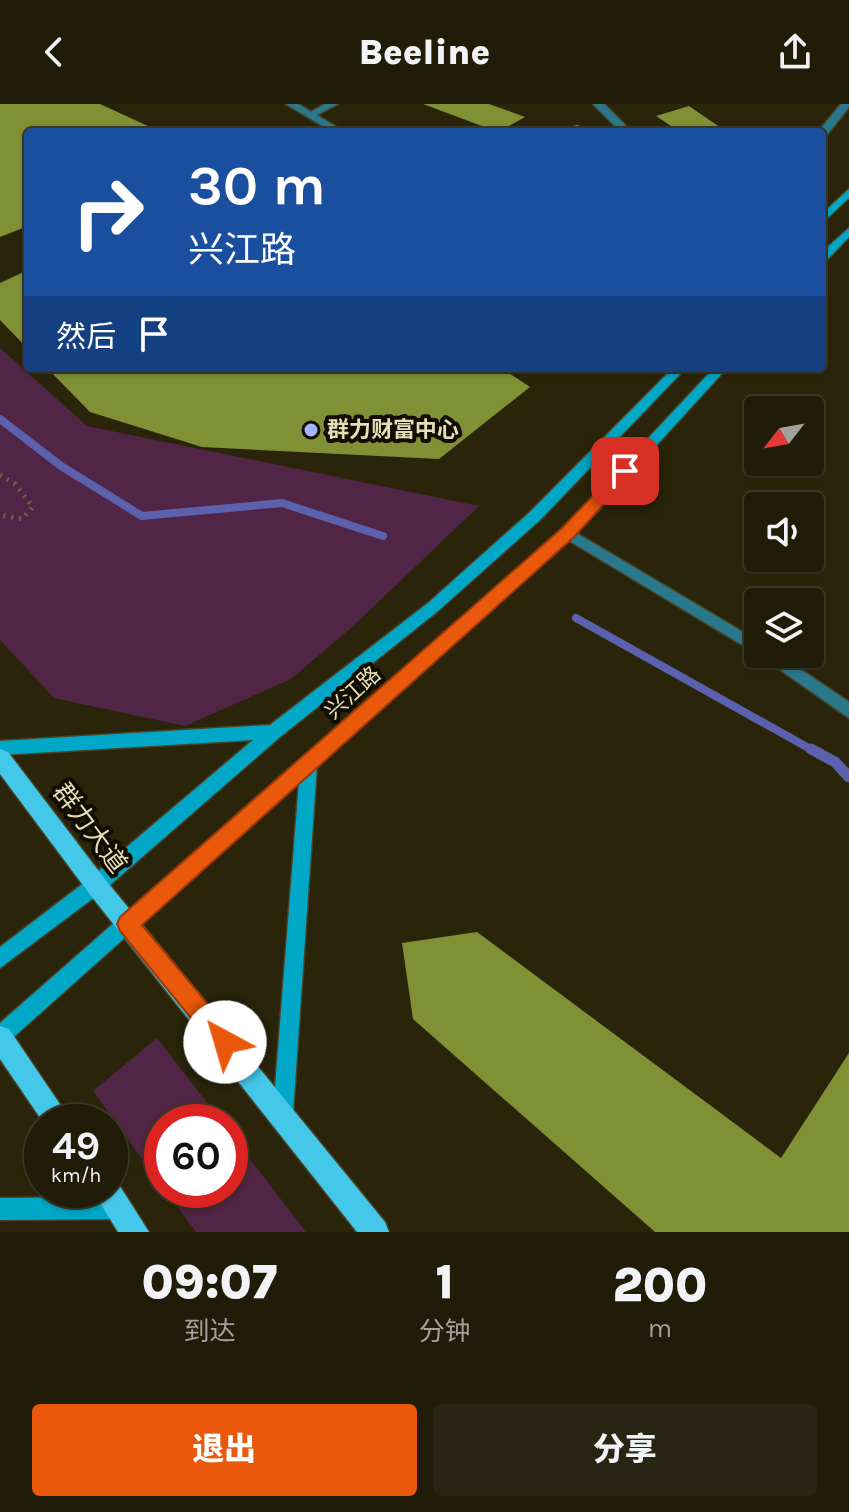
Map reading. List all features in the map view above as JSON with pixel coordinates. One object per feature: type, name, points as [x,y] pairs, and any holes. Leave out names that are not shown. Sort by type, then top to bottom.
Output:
[{"type":"main road","points":[[826,216],[849,192]]},
{"type":"main road","points":[[826,255],[849,231]]},
{"type":"main road","name":"兴江路","points":[[0,959],[96,885],[274,732],[433,607],[535,516],[676,372]]},
{"type":"main road","name":"兴江路","points":[[0,1037],[568,533],[717,372]]},
{"type":"main road","points":[[0,748],[274,732]]},
{"type":"main road","name":"群力大道","points":[[0,758],[96,885],[283,1113],[375,1232]]},
{"type":"main road","points":[[283,1113],[309,764]]},
{"type":"main road","points":[[0,1037],[47,1104]]},
{"type":"main road","points":[[0,1209],[24,1207]]},
{"type":"main road","points":[[118,1208],[135,1232]]},
{"type":"street","points":[[291,104],[333,128]]},
{"type":"street","points":[[310,115],[333,104]]},
{"type":"street","points":[[598,104],[623,128]]},
{"type":"street","points":[[826,129],[846,104]]},
{"type":"street","points":[[568,533],[744,640]]},
{"type":"street","points":[[786,668],[849,711]]},
{"type":"path","points":[[0,475],[15,484],[33,507],[22,519],[0,515]]},
{"type":"shaded area","points":[[0,348],[87,426],[479,506],[351,628],[291,679],[185,726],[54,698],[0,640]]},
{"type":"shaded area","points":[[157,1038],[208,1104],[144,1104],[144,1161],[128,1139],[128,1104],[102,1104],[93,1091]]},
{"type":"shaded area","points":[[248,1156],[306,1232],[196,1232],[178,1208],[248,1208]]},
{"type":"building","points":[[0,104],[100,104],[152,128],[24,128],[24,228],[0,237]]},
{"type":"building","points":[[423,104],[489,104],[525,117],[505,128],[487,128]]},
{"type":"building","points":[[689,106],[721,128],[674,128],[656,116]]},
{"type":"building","points":[[24,272],[24,345],[0,320],[0,283]]},
{"type":"building","name":"群力财富中心","points":[[51,372],[507,372],[530,387],[439,459],[202,447],[90,412]]},
{"type":"building","points":[[477,932],[781,1158],[849,1053],[849,1232],[655,1232],[413,1019],[402,943]]},
{"type":"waterway","points":[[0,419],[61,466],[142,516],[282,503],[383,536]]},
{"type":"waterway","points":[[576,618],[814,751]]},
{"type":"waterway","points":[[811,749],[835,762],[849,777]]},
{"type":"place","name":"群力财富中心","points":[[311,430]]},
{"type":"route","points":[[225,1042],[128,924],[568,533],[625,471]]}]
